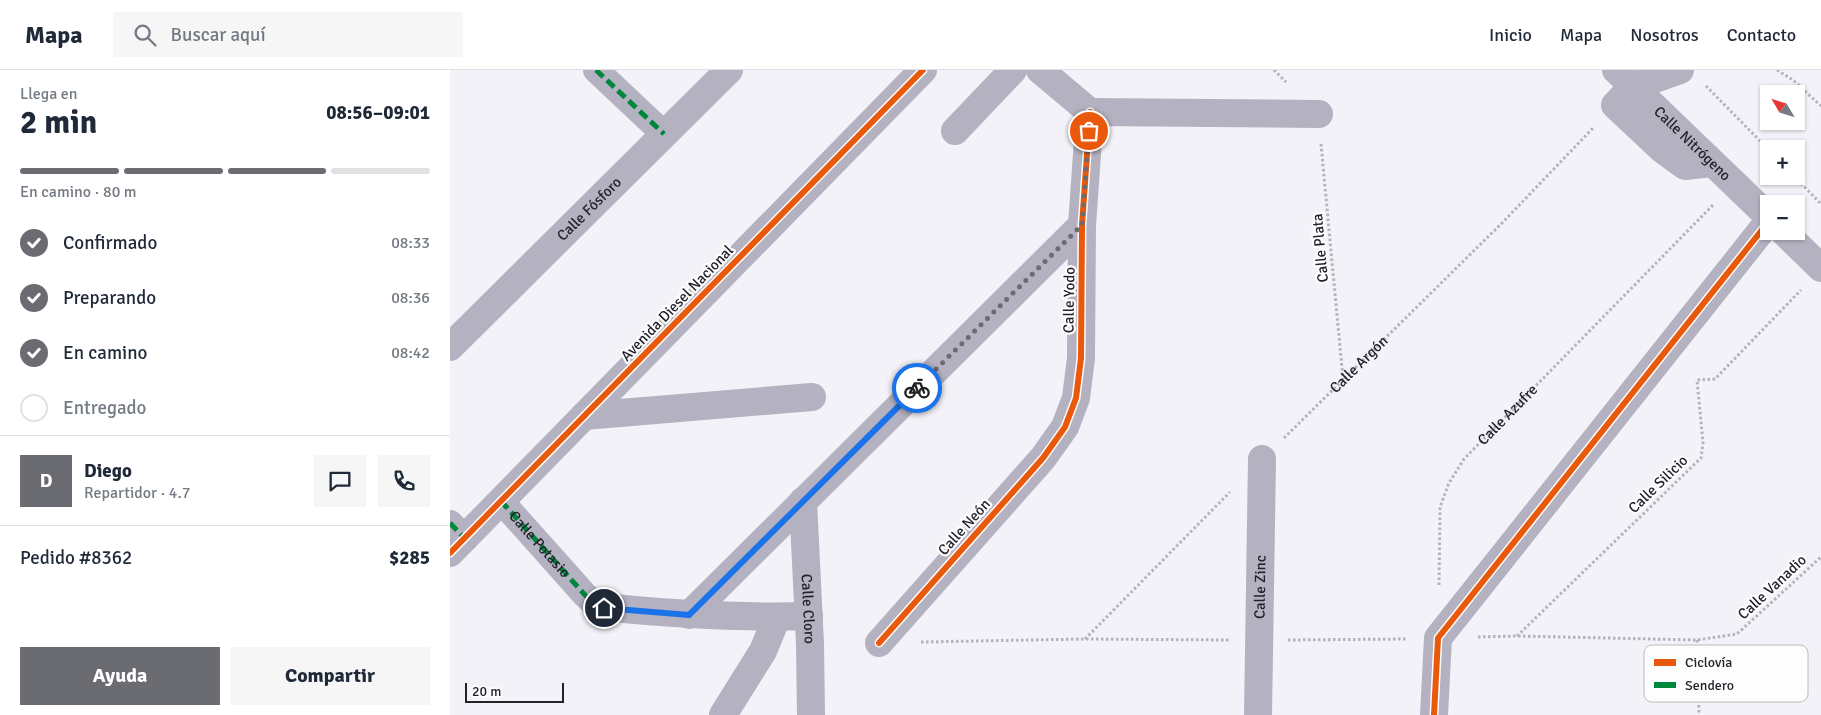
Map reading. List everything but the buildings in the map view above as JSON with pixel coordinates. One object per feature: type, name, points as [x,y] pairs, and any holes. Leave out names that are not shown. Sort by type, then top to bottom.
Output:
[{"type":"street","points":[[596,70],[664,134]]},
{"type":"street","name":"Calle Fósforo","points":[[450,347],[729,70]]},
{"type":"street","name":"Avenida Diesel Nacional","points":[[455,538],[501,501],[923,70]]},
{"type":"street","points":[[955,131],[1013,70]]},
{"type":"street","points":[[1040,70],[1090,112],[1319,114]]},
{"type":"street","points":[[1621,87],[1680,70]]},
{"type":"street","name":"Calle Nitrógeno","points":[[1621,87],[1712,163],[1760,210]]},
{"type":"street","name":"Calle Yodo","points":[[1065,427],[1076,398],[1081,358],[1082,225],[1090,112]]},
{"type":"street","points":[[689,615],[1082,225]]},
{"type":"street","points":[[1434,715],[1438,638],[1760,230]]},
{"type":"street","points":[[1789,240],[1814,276]]},
{"type":"street","points":[[584,416],[812,397]]},
{"type":"street","name":"Calle Neón","points":[[879,642],[1043,458],[1065,427]]},
{"type":"street","name":"Calle Zinc","points":[[1258,715],[1262,459]]},
{"type":"street","name":"Calle Potasio","points":[[501,501],[571,581],[595,604],[604,608],[689,615],[809,616]]},
{"type":"street","name":"Calle Cloro","points":[[803,501],[809,616],[811,715]]},
{"type":"street","points":[[723,715],[763,651],[777,617]]},
{"type":"path","points":[[1777,70],[1793,80],[1821,106]]},
{"type":"path","points":[[1703,83],[1760,141]]},
{"type":"path","points":[[1803,185],[1821,204]]},
{"type":"path","points":[[1698,640],[1698,645]]},
{"type":"path","points":[[1699,702],[1699,715]]},
{"type":"marked path","points":[[596,70],[664,134]]},
{"type":"marked path","points":[[501,501],[595,604]]},
{"type":"marked path","points":[[450,523],[465,539]]},
{"type":"cycle path","points":[[450,553],[923,70]]},
{"type":"cycle path","points":[[879,643],[1043,458],[1065,427],[1076,398],[1081,358],[1082,225],[1090,112]]},
{"type":"cycle path","points":[[1434,715],[1438,638],[1760,232]]},
{"type":"way so far","points":[[917,388],[1082,225],[1089,131]]},
{"type":"route","points":[[604,608],[689,615],[917,388]]}]
